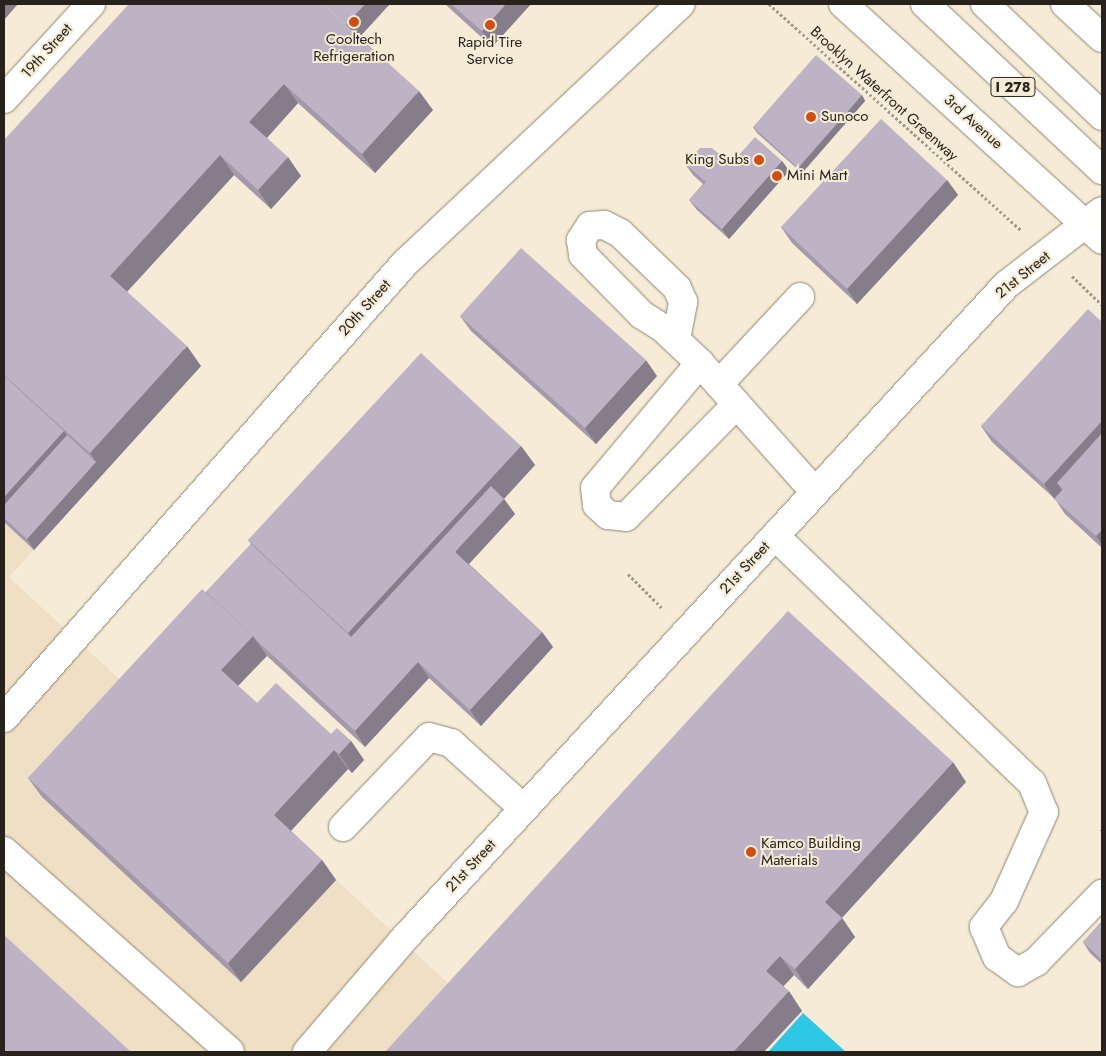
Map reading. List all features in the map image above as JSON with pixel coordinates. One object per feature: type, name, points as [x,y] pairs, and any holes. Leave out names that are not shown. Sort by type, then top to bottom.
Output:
[{"type":"main road","name":"19th Street","points":[[4,99],[91,4]]},
{"type":"main road","name":"20th Street","points":[[4,718],[72,635],[405,263],[680,4]]},
{"type":"main road","name":"3rd Avenue","points":[[843,4],[1097,226]]},
{"type":"main road","name":"I 278","points":[[925,4],[1102,170]]},
{"type":"main road","name":"I 278","points":[[985,4],[1102,116]]},
{"type":"main road","points":[[1065,4],[1102,38]]},
{"type":"main road","name":"21st Street","points":[[307,1052],[402,941],[1006,285],[1097,226]]},
{"type":"main road","points":[[700,363],[595,488],[597,505],[608,515],[626,517],[728,394],[800,297]]},
{"type":"main road","points":[[676,339],[700,363],[815,492]]},
{"type":"main road","points":[[774,536],[1032,783],[1044,812],[1004,901],[984,928],[997,957],[1018,972],[1036,962],[1102,894]]},
{"type":"main road","points":[[343,827],[429,737],[451,743],[524,809]]},
{"type":"main road","points":[[4,851],[230,1052]]},
{"type":"path","name":"Brooklyn Waterfront Greenway","points":[[769,4],[984,200]]},
{"type":"path","points":[[1083,288],[1102,305]]},
{"type":"path","points":[[628,574],[686,632]]},
{"type":"shaded area","points":[[4,522],[34,550],[9,577],[465,999],[417,1052],[4,1052]]},
{"type":"water","points":[[803,1013],[846,1052],[768,1052]]},
{"type":"building","points":[[129,4],[323,4],[419,91],[362,154],[284,84],[249,122],[288,157],[258,190],[220,155],[110,276],[187,346],[90,453],[4,375],[4,140]]},
{"type":"building","points":[[323,4],[365,4],[346,25]]},
{"type":"building","points":[[451,4],[506,4],[482,31]]},
{"type":"building","name":"Sunoco","points":[[816,55],[862,95],[798,168],[753,127]]},
{"type":"building","points":[[881,119],[947,180],[847,289],[781,227]]},
{"type":"building","points":[[755,137],[782,161],[722,229],[689,200],[706,182],[685,164],[700,148],[712,148],[731,164]]},
{"type":"building","points":[[521,248],[646,360],[585,428],[460,316]]},
{"type":"building","points":[[1088,309],[1102,322],[1102,421],[1044,484],[981,426]]},
{"type":"building","points":[[421,353],[521,446],[348,633],[248,540]]},
{"type":"building","points":[[4,376],[64,431],[4,497]]},
{"type":"building","points":[[1102,433],[1102,530],[1096,536],[1054,499],[1063,489],[1057,483]]},
{"type":"building","points":[[67,435],[96,462],[27,539],[4,518],[4,505]]},
{"type":"building","points":[[491,486],[504,499],[455,552],[542,632],[470,710],[418,662],[355,731],[206,592],[251,544],[351,637]]},
{"type":"building","points":[[202,589],[253,636],[221,670],[257,703],[276,683],[331,734],[337,728],[351,741],[339,754],[334,750],[274,815],[322,860],[228,963],[28,778]]},
{"type":"building","name":"Kamco Building Materials","points":[[788,611],[953,762],[825,902],[842,918],[795,969],[780,956],[766,971],[789,991],[733,1052],[385,1052]]},
{"type":"building","points":[[1102,921],[1102,960],[1083,942]]},
{"type":"building","points":[[4,935],[131,1052],[4,1052]]},
{"type":"place","name":"Cooltech Refrigeration","points":[[354,22]]},
{"type":"place","name":"Rapid Tire Service","points":[[490,25]]},
{"type":"place","name":"Sunoco","points":[[811,117]]},
{"type":"place","name":"King Subs","points":[[759,160]]},
{"type":"place","name":"Mini Mart","points":[[777,176]]},
{"type":"place","name":"Kamco Building Materials","points":[[751,852]]}]
